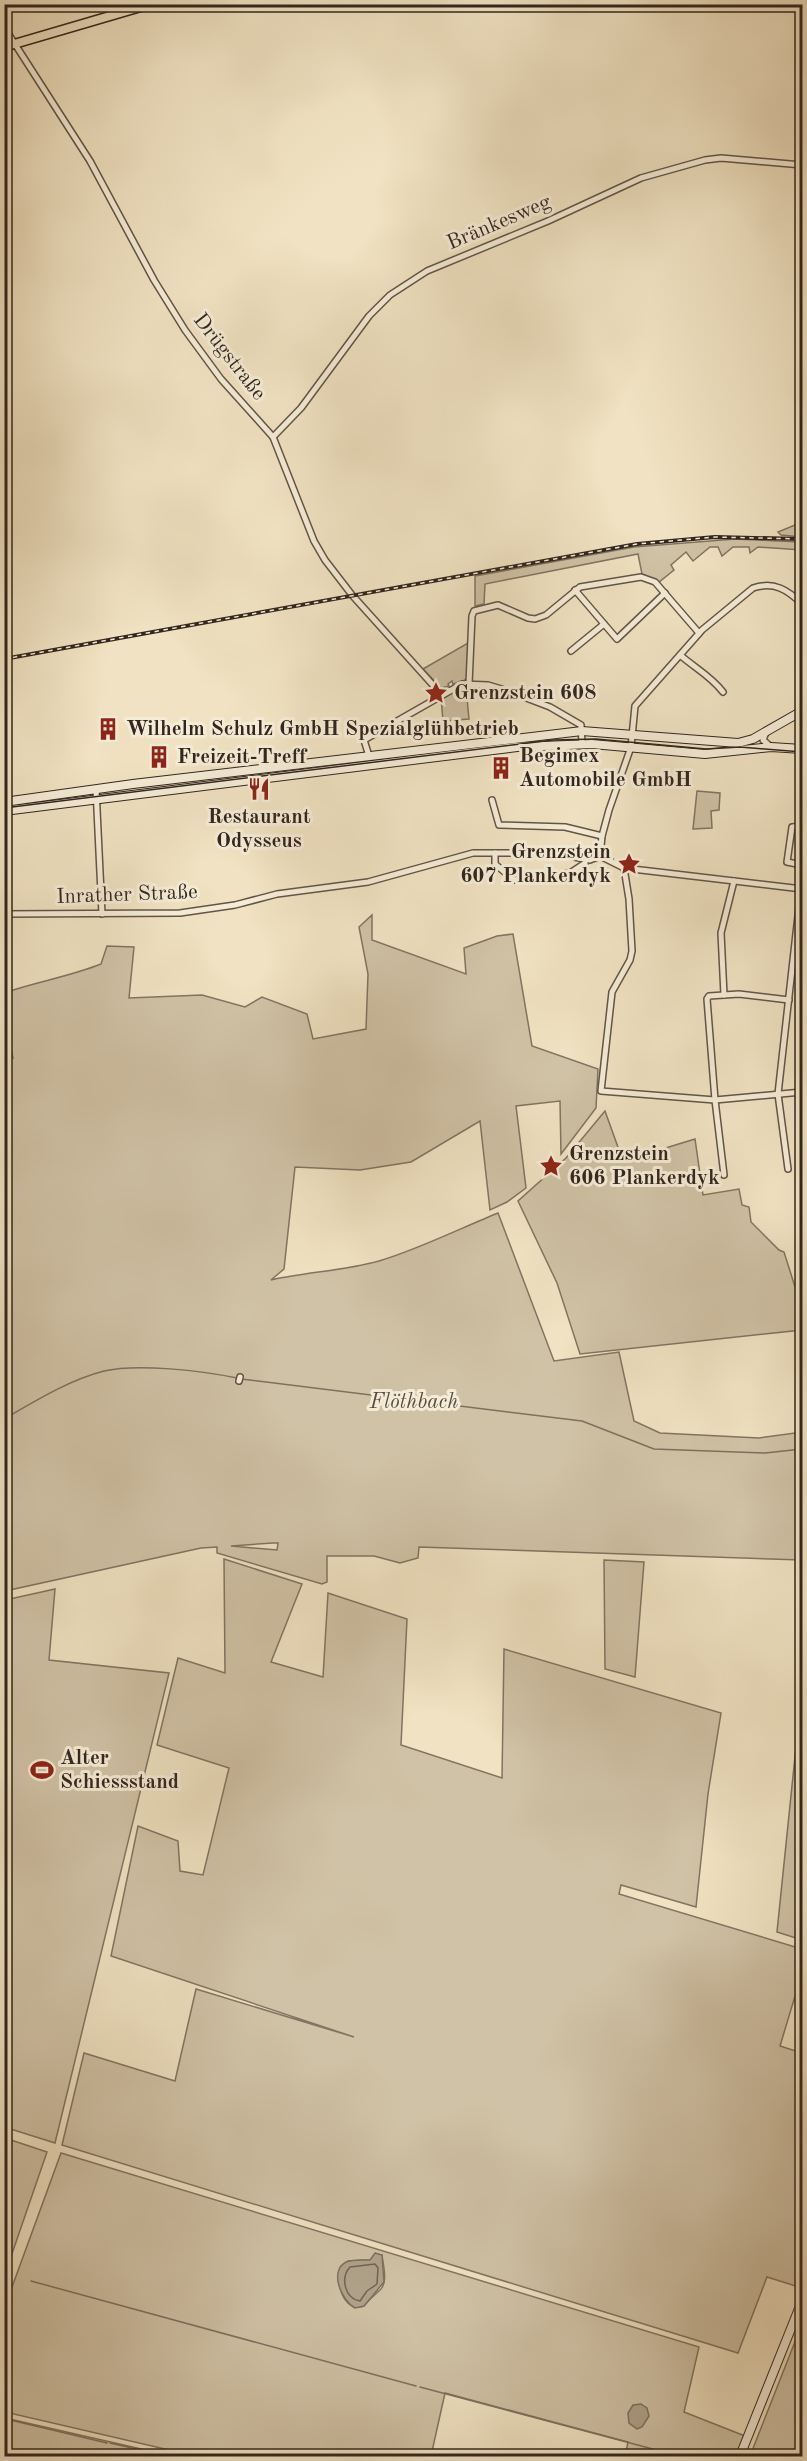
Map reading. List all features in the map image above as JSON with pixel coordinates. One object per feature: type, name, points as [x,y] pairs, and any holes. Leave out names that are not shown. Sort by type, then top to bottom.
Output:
[{"type":"main road","points":[[4,47],[151,4]]},
{"type":"street","name":"Drügstraße","points":[[4,27],[90,161],[154,280],[185,330],[221,379],[273,437],[314,541],[325,560],[352,595],[441,694]]},
{"type":"street","name":"Bränkesweg","points":[[273,437],[301,408],[369,316],[390,294],[427,271],[548,221],[641,178],[705,160],[721,158],[802,165]]},
{"type":"street","points":[[802,248],[802,265]]},
{"type":"street","points":[[469,684],[474,611],[498,605],[535,619],[546,615],[575,590],[586,585],[641,577],[655,582],[699,633]]},
{"type":"street","points":[[600,856],[602,836],[613,795],[631,747],[635,706],[699,633],[748,591],[760,586],[776,586],[785,589],[802,604]]},
{"type":"street","points":[[575,590],[615,638],[620,638],[665,593]]},
{"type":"street","points":[[571,651],[604,624]]},
{"type":"street","points":[[680,655],[700,672],[711,676],[723,692]]},
{"type":"street","points":[[369,756],[364,740],[462,684],[508,691],[550,707],[579,723],[582,731],[582,744]]},
{"type":"street","points":[[4,802],[582,731],[738,743],[766,732],[802,711]]},
{"type":"street","points":[[766,732],[763,740],[771,747]]},
{"type":"street","points":[[4,811],[517,747],[582,744],[705,754],[771,747],[802,749]]},
{"type":"street","points":[[96,789],[102,914]]},
{"type":"street","points":[[492,800],[499,825],[565,827],[602,836]]},
{"type":"street","points":[[802,826],[792,826],[787,862],[802,865]]},
{"type":"street","name":"Inrather Straße","points":[[4,914],[180,913],[235,905],[271,895],[368,882],[472,853],[554,854],[588,862]]},
{"type":"street","points":[[495,853],[495,864],[514,880],[570,873],[600,856]]},
{"type":"street","points":[[600,856],[624,868],[802,889],[799,935],[778,1094],[788,1169]]},
{"type":"street","points":[[624,868],[629,899],[632,951],[630,960],[612,992],[601,1091],[715,1100],[802,1092]]},
{"type":"street","points":[[724,995],[721,933],[734,881]]},
{"type":"street","points":[[724,1175],[707,999],[709,996],[756,995],[789,1000]]},
{"type":"street","points":[[740,2457],[802,2301]]},
{"type":"green space","points":[[802,522],[802,537],[781,535],[778,532]]},
{"type":"green space","points":[[735,539],[802,542],[802,550],[758,547],[750,553],[749,547],[733,547],[722,556],[718,547],[710,547],[693,561],[686,552],[671,565],[674,570],[659,582],[642,574],[638,554],[485,584],[484,604],[475,606],[475,576],[634,547]]},
{"type":"green space","points":[[468,643],[467,678],[453,684],[452,681],[448,684],[449,686],[441,688],[423,669]]},
{"type":"green space","points":[[466,688],[469,719],[443,721],[441,697]]},
{"type":"green space","points":[[697,791],[720,793],[719,810],[711,811],[712,828],[693,829]]},
{"type":"green space","name":"Flöthbach","points":[[372,915],[372,940],[466,974],[464,948],[497,936],[513,934],[532,1046],[598,1069],[596,1108],[561,1154],[560,1101],[516,1106],[526,1188],[507,1202],[490,1210],[480,1121],[411,1162],[360,1170],[295,1167],[284,1269],[271,1280],[379,1261],[424,1245],[498,1213],[554,1361],[619,1352],[634,1421],[660,1433],[759,1438],[802,1432],[802,1560],[419,1547],[418,1558],[400,1563],[374,1556],[327,1556],[327,1582],[322,1584],[217,1553],[217,1547],[201,1548],[5,1591],[4,1059],[13,1058],[6,1024],[10,991],[101,964],[107,946],[134,947],[129,998],[202,995],[245,1007],[262,997],[307,1014],[313,1039],[366,1029],[368,974],[359,927]],"holes":[[[273,1543],[278,1543],[277,1550],[231,1546]]]},
{"type":"green space","points":[[605,1111],[623,1161],[695,1139],[703,1195],[739,1189],[742,1205],[749,1207],[751,1222],[779,1250],[784,1252],[802,1309],[802,1330],[580,1354],[557,1283],[518,1201],[566,1158]]},
{"type":"green space","points":[[224,1559],[302,1584],[271,1662],[323,1677],[328,1593],[407,1619],[401,1745],[502,1778],[504,1649],[721,1713],[708,1794],[696,1907],[621,1885],[619,1894],[802,1949],[802,1973],[780,2046],[799,2052],[797,2070],[802,2072],[802,2288],[767,2277],[738,2353],[62,2145],[84,2053],[175,2081],[196,1989],[354,2037],[111,1956],[138,1826],[178,1841],[180,1871],[203,1875],[229,1768],[157,1745],[178,1658],[225,1673]]},
{"type":"green space","points":[[604,1560],[644,1562],[635,1677],[605,1669]]},
{"type":"green space","points":[[55,1589],[49,1660],[169,1673],[55,2143],[4,2127],[5,1600]]},
{"type":"green space","points":[[797,1737],[802,1738],[802,1940],[777,1932]]},
{"type":"green space","points":[[4,2138],[47,2152],[5,2274]]},
{"type":"green space","points":[[61,2153],[699,2347],[684,2412],[745,2436],[737,2456],[625,2456],[628,2442],[445,2393],[431,2456],[195,2456],[5,2412],[4,2309]],"holes":[[[382,2255],[385,2277],[381,2289],[364,2306],[349,2304],[343,2296],[338,2280],[348,2261],[370,2260]]]},
{"type":"green space","points":[[802,2324],[802,2456],[750,2456]]},
{"type":"green space","points":[[5,2418],[172,2456],[5,2456]]},
{"type":"water","points":[[375,2253],[382,2255],[384,2282],[364,2306],[355,2308],[345,2299],[339,2285],[338,2272],[346,2262],[370,2260]]},
{"type":"water","points":[[641,2404],[647,2408],[649,2416],[642,2427],[637,2429],[629,2423],[628,2413],[633,2405]]},
{"type":"waterway","name":"Flöthbach","points":[[4,1419],[65,1385],[104,1371],[152,1368],[237,1378]]},
{"type":"waterway","name":"Flöthbach","points":[[241,1379],[582,1421],[654,1449],[765,1453],[802,1449]]},
{"type":"waterway","points":[[31,2281],[416,2386]]},
{"type":"waterway","points":[[420,2387],[679,2456]]},
{"type":"waterway","points":[[6,2419],[107,2443]]},
{"type":"waterway","points":[[110,2443],[167,2456]]},
{"type":"tram line","points":[[4,808],[553,740],[596,739],[706,749],[740,747],[802,752]]},
{"type":"railway","points":[[4,659],[637,544],[715,537],[802,539]]},
{"type":"place","name":"Grenzstein 608","points":[[436,693]]},
{"type":"place","name":"Wilhelm Schulz GmbH Spezialglühbetrieb","points":[[108,729]]},
{"type":"place","name":"Freizeit-Treff","points":[[159,757]]},
{"type":"place","name":"Begimex Automobile GmbH","points":[[501,768]]},
{"type":"place","name":"Restaurant Odysseus","points":[[259,789]]},
{"type":"place","name":"Grenzstein 607 Plankerdyk","points":[[629,864]]},
{"type":"place","name":"Grenzstein 606 Plankerdyk","points":[[551,1166]]},
{"type":"place","name":"Alter Schiessstand","points":[[42,1770]]}]
